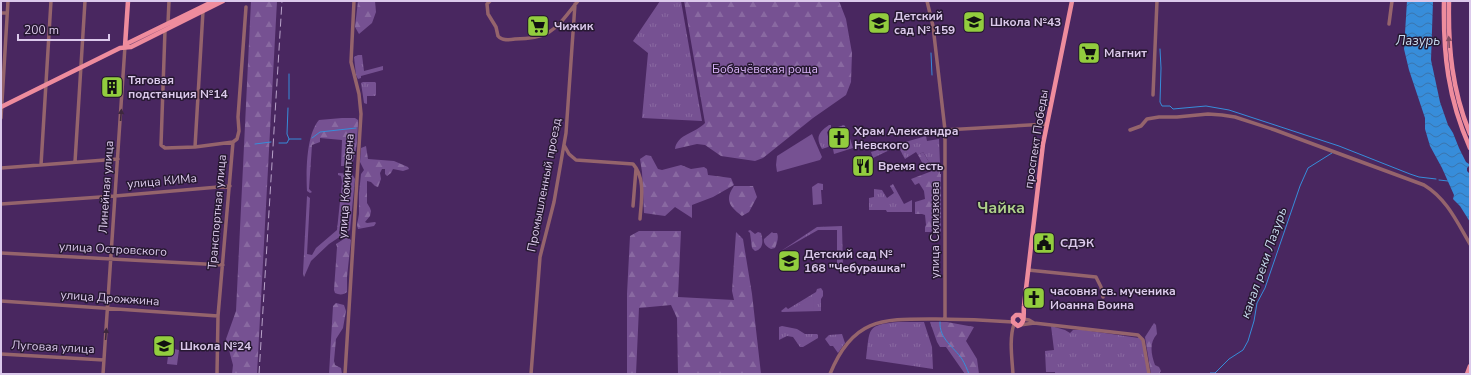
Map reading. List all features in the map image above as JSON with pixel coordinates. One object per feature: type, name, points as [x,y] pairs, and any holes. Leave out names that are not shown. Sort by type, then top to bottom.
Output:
[{"type":"main road","name":"Линейная улица","points":[[125,46],[128,1]]},
{"type":"main road","points":[[1,107],[214,1]]},
{"type":"main road","points":[[125,46],[131,47],[223,1]]},
{"type":"main road","name":"проспект Победы","points":[[1020,325],[1023,323],[1046,124],[1072,1]]},
{"type":"main road","points":[[1444,1],[1444,38],[1448,75],[1456,112],[1470,148]]},
{"type":"main road","points":[[1449,1],[1449,39],[1452,72],[1459,104],[1470,134]]},
{"type":"main road","points":[[1020,325],[1014,323],[1015,316],[1024,306]]},
{"type":"main road","points":[[1015,316],[1020,315],[1023,319]]},
{"type":"main road","points":[[1467,374],[1470,366]]},
{"type":"street","points":[[1,118],[8,1]]},
{"type":"street","points":[[41,165],[51,1]]},
{"type":"street","points":[[75,162],[85,1]]},
{"type":"street","points":[[168,23],[169,1]]},
{"type":"street","name":"улица Коминтерна","points":[[345,374],[361,114],[359,94],[351,62],[354,1]]},
{"type":"street","points":[[490,1],[487,4],[488,14],[496,27],[498,36],[505,40],[532,39],[545,35],[556,27],[576,3]]},
{"type":"street","name":"улица Склизкова","points":[[927,1],[933,26],[945,130],[945,319]]},
{"type":"street","points":[[1153,95],[1157,1]]},
{"type":"street","points":[[1389,24],[1392,1]]},
{"type":"street","name":"Промышленный проезд","points":[[532,374],[540,257],[550,222],[564,145],[576,3]]},
{"type":"street","name":"Транспортная улица","points":[[217,374],[218,316],[233,142],[237,139],[239,131],[238,117],[246,7]]},
{"type":"street","points":[[195,147],[203,11]]},
{"type":"street","points":[[1,13],[7,13]]},
{"type":"street","points":[[165,30],[161,145],[165,148],[195,147],[233,142]]},
{"type":"street","name":"Линейная улица","points":[[104,374],[125,46]]},
{"type":"street","points":[[1130,130],[1141,126],[1147,119],[1208,114],[1235,117],[1275,130],[1424,185],[1442,199],[1453,214],[1470,244]]},
{"type":"street","points":[[945,130],[1046,124]]},
{"type":"street","points":[[564,145],[569,154],[576,160],[632,164],[640,176],[640,219]]},
{"type":"street","points":[[1,168],[118,159]]},
{"type":"street","points":[[633,206],[636,168]]},
{"type":"street","name":"улица КИМа","points":[[1,204],[230,186]]},
{"type":"street","name":"улица Островского","points":[[1,253],[223,265]]},
{"type":"street","points":[[1028,270],[1096,277],[1101,287],[1103,296]]},
{"type":"street","name":"улица Дрожжина","points":[[1,301],[218,316]]},
{"type":"street","points":[[1002,321],[1015,316]]},
{"type":"street","points":[[830,374],[837,359],[848,343],[867,327],[879,322],[895,319],[945,319],[1002,321],[1014,323],[1012,346],[1013,374]]},
{"type":"street","points":[[1023,319],[1034,323]]},
{"type":"street","points":[[1020,325],[1034,323],[1140,336],[1144,344],[1149,374]]},
{"type":"street","name":"Луговая улица","points":[[1,354],[104,360]]},
{"type":"green space","points":[[251,1],[277,1],[257,374],[232,374],[233,365],[226,339],[236,311]]},
{"type":"green space","points":[[358,1],[375,1],[376,12],[372,23],[359,34],[355,27]]},
{"type":"green space","points":[[660,1],[681,1],[702,121],[642,118],[648,53],[633,41]]},
{"type":"green space","name":"Бобачёвская роща","points":[[684,1],[839,1],[846,19],[852,53],[851,82],[846,95],[813,118],[763,158],[755,161],[721,156],[705,145],[697,144],[675,149],[679,140],[705,123]]},
{"type":"green space","points":[[362,55],[364,71],[383,66],[383,70],[361,76],[361,78],[358,79],[356,75],[354,57]]},
{"type":"green space","points":[[361,83],[376,83],[376,95],[367,96],[367,104],[364,103]]},
{"type":"green space","points":[[355,118],[358,120],[357,144],[352,163],[350,166],[341,166],[342,140],[320,138],[320,142],[312,145],[309,189],[312,192],[310,193],[307,191],[307,164],[309,144],[315,127],[319,120]]},
{"type":"green space","points":[[829,125],[831,125],[831,128],[827,132],[830,145],[822,149],[819,141],[819,135]]},
{"type":"green space","points":[[844,125],[847,129],[853,148],[834,154],[833,149],[850,145],[845,127],[838,127]]},
{"type":"green space","points":[[812,134],[822,157],[820,160],[777,172],[777,156]]},
{"type":"green space","points":[[926,136],[927,141],[939,139],[940,164],[932,167],[923,152],[918,155],[916,152],[905,159],[898,146],[873,158],[871,152]]},
{"type":"green space","points":[[366,146],[368,159],[394,161],[408,167],[409,169],[403,171],[393,169],[387,176],[385,174],[385,169],[382,169],[378,187],[367,181],[367,203],[371,211],[370,216],[365,222],[376,223],[374,226],[358,229],[359,193],[361,174],[364,170],[360,162],[361,148]]},
{"type":"green space","points":[[923,152],[932,167],[926,170],[918,155]]},
{"type":"green space","points":[[646,155],[651,156],[658,169],[662,170],[681,165],[691,169],[704,167],[707,169],[708,175],[731,178],[734,185],[713,197],[692,205],[692,218],[675,207],[665,216],[644,213],[640,159]]},
{"type":"green space","points":[[940,168],[941,232],[925,232],[925,215],[915,214],[915,202],[925,199],[924,191],[919,183],[915,185],[911,179]]},
{"type":"green space","points":[[338,173],[352,174],[355,179],[350,230],[329,244],[311,261],[304,277],[307,196],[310,198],[307,254],[312,255],[316,248],[337,230],[342,182],[341,176],[338,175]]},
{"type":"green space","points":[[818,183],[823,184],[823,190],[821,190],[822,204],[813,205],[812,187]]},
{"type":"green space","points":[[893,184],[904,204],[912,200],[912,212],[869,210],[869,198],[874,197],[874,189],[882,190],[887,198],[894,193],[890,186]]},
{"type":"green space","points":[[734,186],[753,186],[757,197],[749,212],[742,216],[730,203],[729,195]]},
{"type":"green space","points":[[842,226],[843,267],[837,267],[837,230],[818,230],[781,251],[817,227]]},
{"type":"green space","points":[[750,230],[755,234],[758,232],[761,233],[762,236],[761,246],[755,251],[752,248],[750,233],[748,231]]},
{"type":"green space","points":[[639,231],[681,231],[678,297],[734,300],[732,291],[736,232],[743,239],[752,294],[761,374],[678,374],[677,318],[671,305],[639,308],[636,374],[627,374],[627,294],[630,236]]},
{"type":"green space","points":[[772,232],[777,233],[778,238],[775,248],[771,249],[766,245],[764,239]]},
{"type":"green space","points":[[347,237],[351,240],[347,292],[340,294],[335,293],[334,290],[336,244]]},
{"type":"green space","points":[[821,288],[823,291],[823,296],[821,299],[821,311],[781,311],[786,307],[788,309],[816,292],[817,289]]},
{"type":"green space","points":[[812,297],[814,310],[796,310],[796,307]]},
{"type":"green space","points":[[336,303],[344,305],[346,311],[343,328],[336,339],[334,361],[335,365],[341,368],[342,374],[329,374],[333,306]]},
{"type":"green space","points":[[898,322],[924,322],[932,347],[933,369],[866,359],[869,334],[872,330],[880,325]]},
{"type":"green space","points":[[930,322],[947,322],[974,327],[966,341],[977,359],[979,374],[965,374],[946,347],[940,347]]},
{"type":"green space","points":[[1154,323],[1156,325],[1157,334],[1154,337],[1152,345],[1152,357],[1155,365],[1159,367],[1161,371],[1159,374],[1151,374],[1145,337]]},
{"type":"green space","points":[[782,326],[797,329],[805,334],[817,334],[818,338],[803,347],[800,347],[793,337],[787,336],[779,340],[779,327]]},
{"type":"green space","points":[[1051,326],[1070,333],[1073,330],[1084,330],[1139,338],[1143,342],[1148,374],[1055,374],[1055,372],[1046,372],[1045,351],[1054,350]]},
{"type":"green space","points":[[842,334],[845,343],[838,353],[825,339],[829,335]]},
{"type":"green space","points":[[169,348],[179,350],[177,365],[167,364]]},
{"type":"water","name":"Лазурь","points":[[1407,1],[1433,1],[1431,60],[1440,102],[1448,125],[1466,162],[1469,164],[1467,171],[1470,174],[1470,222],[1460,206],[1453,199],[1454,195],[1430,146],[1425,129],[1425,118],[1409,70],[1404,49]]},
{"type":"waterway","points":[[1160,49],[1160,102],[1162,106],[1170,106],[1173,109],[1206,106],[1229,110],[1339,146],[1410,174],[1419,177],[1436,179]]},
{"type":"waterway","points":[[931,53],[932,75]]},
{"type":"waterway","points":[[289,74],[289,99]]},
{"type":"waterway","points":[[288,108],[287,134],[289,139]]},
{"type":"waterway","points":[[312,138],[320,132],[356,128]]},
{"type":"waterway","points":[[279,143],[287,143],[289,139],[301,139]]},
{"type":"waterway","points":[[255,144],[271,142]]},
{"type":"waterway","name":"канал реки Лазурь","points":[[1209,374],[1215,373],[1229,359],[1243,350],[1248,341],[1254,321],[1257,303],[1265,288],[1300,186],[1308,168],[1332,153]]},
{"type":"waterway","points":[[1439,180],[1448,181]]},
{"type":"waterway","points":[[940,322],[940,328],[944,338],[962,359],[969,374]]},
{"type":"railway","points":[[259,374],[282,1]]},
{"type":"place","name":"Школа №43","points":[[974,22]]},
{"type":"place","name":"Детский сад № 159","points":[[879,23]]},
{"type":"place","name":"Чижик","points":[[538,26]]},
{"type":"place","name":"Магнит","points":[[1089,53]]},
{"type":"place","name":"Тяговая подстанция №14","points":[[112,87]]},
{"type":"place","name":"Храм Александра Невского","points":[[839,138]]},
{"type":"place","name":"Время есть","points":[[863,166]]},
{"type":"place","name":"СДЭК","points":[[1044,243]]},
{"type":"place","name":"Детский сад № 168 \"Чебурашка\"","points":[[789,261]]},
{"type":"place","name":"часовня св. мученика Иоанна Воина","points":[[1034,298]]},
{"type":"place","name":"Школа №24","points":[[164,346]]},
{"type":"district","name":"Чайка","points":[[1001,208]]}]
